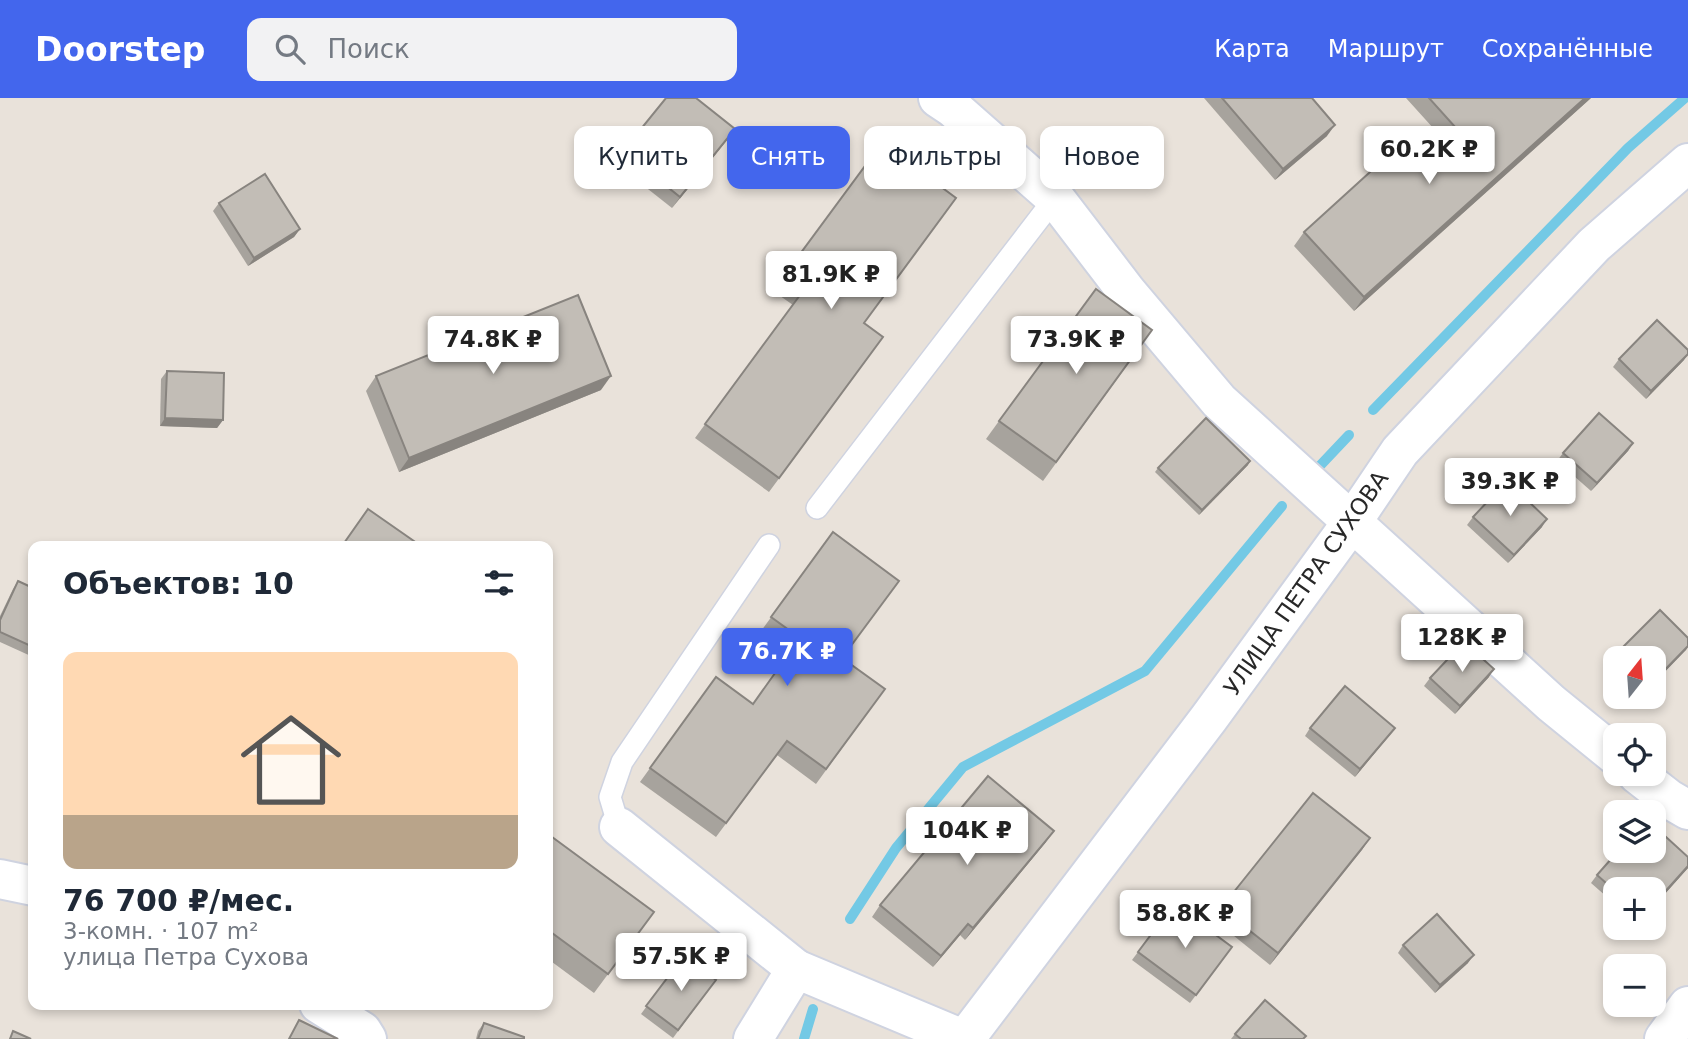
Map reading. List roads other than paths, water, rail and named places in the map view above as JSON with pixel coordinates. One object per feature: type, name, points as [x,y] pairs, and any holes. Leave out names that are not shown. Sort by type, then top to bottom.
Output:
[{"type":"street","points":[[938,98],[953,108],[1055,198],[1127,292],[1219,401],[1551,703],[1603,745]]},
{"type":"street","name":"УЛИЦА ПЕТРА СУХОВА","points":[[619,827],[796,970],[964,1039],[1209,718],[1352,522],[1400,451],[1594,244],[1688,163]]},
{"type":"street","points":[[1652,786],[1688,810]]},
{"type":"street","points":[[0,879],[28,885]]},
{"type":"street","points":[[753,1039],[796,970]]},
{"type":"street","points":[[1664,1039],[1688,1006]]},
{"type":"lane","points":[[817,508],[1055,198]]},
{"type":"lane","points":[[619,827],[610,797],[622,762],[769,545]]},
{"type":"waterway","points":[[1373,410],[1628,148],[1685,98]]},
{"type":"waterway","points":[[1314,472],[1349,435]]},
{"type":"waterway","points":[[850,919],[896,848],[963,767],[1145,671],[1282,506]]},
{"type":"waterway","points":[[804,1039],[813,1009]]}]
